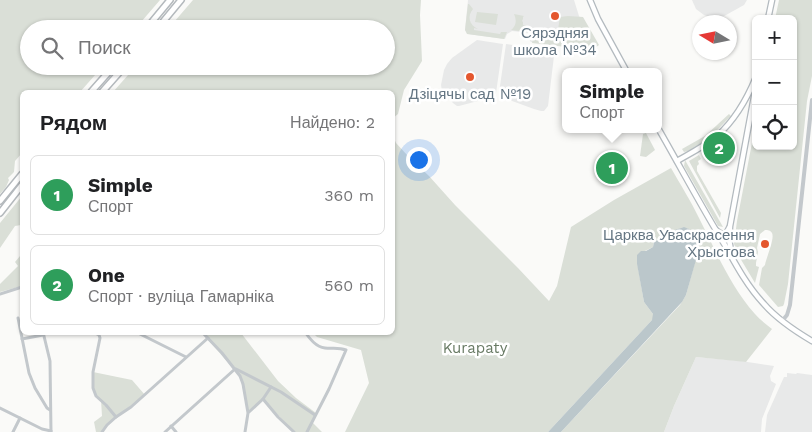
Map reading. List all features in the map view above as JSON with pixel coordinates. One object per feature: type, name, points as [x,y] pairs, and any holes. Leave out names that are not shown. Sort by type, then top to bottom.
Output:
[{"type":"highway","points":[[153,20],[170,0]]},
{"type":"highway","points":[[165,20],[182,0]]},
{"type":"highway","points":[[93,90],[106,75]]},
{"type":"highway","points":[[104,90],[117,75]]},
{"type":"highway","points":[[0,201],[20,176]]},
{"type":"highway","points":[[0,213],[20,188]]},
{"type":"main road","points":[[590,0],[598,20],[625,68]]},
{"type":"main road","points":[[769,15],[772,0]]},
{"type":"main road","points":[[677,161],[717,136],[744,103],[752,86]]},
{"type":"main road","points":[[734,262],[729,240],[730,226],[752,105]]},
{"type":"main road","points":[[661,133],[714,228],[755,294],[764,306],[782,321],[812,341]]},
{"type":"main road","points":[[714,228],[723,234],[727,232],[730,226]]},
{"type":"street","points":[[782,321],[787,315],[790,305],[812,100]]},
{"type":"street","points":[[0,294],[20,288]]},
{"type":"street","points":[[18,318],[20,328]]},
{"type":"street","points":[[21,335],[27,364],[35,388],[50,410]]},
{"type":"street","points":[[22,339],[39,335]]},
{"type":"street","points":[[0,408],[51,432],[50,361],[43,335]]},
{"type":"street","points":[[99,335],[93,388],[96,396],[116,417]]},
{"type":"street","points":[[142,335],[186,357]]},
{"type":"street","points":[[205,335],[240,376],[248,413],[245,432]]},
{"type":"street","points":[[307,335],[319,346],[346,350],[307,432]]},
{"type":"street","points":[[102,432],[116,417],[132,407],[208,338]]},
{"type":"street","points":[[235,369],[284,394],[315,415]]},
{"type":"street","points":[[165,432],[235,369]]},
{"type":"street","points":[[248,413],[272,388]]},
{"type":"street","points":[[262,399],[294,432]]},
{"type":"street","points":[[13,432],[20,418]]},
{"type":"street","points":[[171,426],[176,432]]},
{"type":"shaded area","points":[[468,0],[574,0],[579,16],[597,46],[592,49],[531,42],[530,33],[512,31],[507,34],[505,39],[468,34],[465,30]]},
{"type":"shaded area","points":[[692,0],[747,0],[744,5],[726,15],[704,15],[696,9]]},
{"type":"shaded area","name":"Дзіцячы сад №19","points":[[477,40],[503,44],[496,93],[493,97],[457,106],[442,91],[441,85],[444,70],[452,58]]},
{"type":"shaded area","points":[[506,44],[552,51],[554,56],[548,106],[544,111],[501,97],[499,93]]},
{"type":"shaded area","points":[[684,227],[691,231],[698,253],[686,295],[682,302],[561,432],[548,432],[652,320],[653,314],[644,302],[637,255],[641,251],[646,251],[653,247],[654,242]]},
{"type":"shaded area","points":[[696,357],[774,366],[770,376],[771,381],[776,384],[762,419],[761,432],[664,432]]},
{"type":"shaded area","points":[[787,373],[812,375],[812,432],[765,432],[767,415],[784,377],[787,377]]},
{"type":"green space","points":[[0,0],[160,0],[143,20],[20,20],[20,75],[95,75],[82,90],[20,90],[20,155],[15,161],[14,172],[8,178],[6,187],[0,194]]},
{"type":"green space","points":[[193,0],[421,0],[422,61],[404,90],[398,114],[395,116],[395,90],[115,90],[128,75],[395,75],[395,20],[176,20]]},
{"type":"green space","points":[[779,0],[812,0],[812,76],[807,101],[788,284],[784,304],[778,307],[759,285],[762,268],[765,265],[773,236],[772,233],[769,230],[765,230],[760,234],[756,263],[756,266],[759,267],[755,283],[734,244],[752,143],[752,150],[797,150],[797,15],[776,15]]},
{"type":"green space","points":[[468,4],[473,9],[470,15],[471,23],[478,29],[474,28],[474,30],[500,34],[501,32],[507,32],[504,39],[467,34],[465,30]]},
{"type":"green space","points":[[477,12],[498,14],[496,25],[475,22]]},
{"type":"green space","points":[[514,14],[524,16],[522,21],[523,25],[528,26],[527,32],[511,30],[516,23]]},
{"type":"green space","points":[[560,17],[583,17],[599,45],[592,50],[532,43],[534,33],[557,36]]},
{"type":"green space","points":[[729,114],[731,116],[709,137],[697,147],[684,152],[682,149],[705,136]]},
{"type":"green space","points":[[646,133],[655,150],[646,157],[640,156],[643,134]]},
{"type":"green space","name":"Kurapaty","points":[[395,141],[549,301],[557,286],[571,227],[671,168],[693,205],[738,292],[757,316],[772,329],[746,362],[696,357],[664,432],[561,432],[680,305],[686,295],[697,255],[697,245],[691,231],[681,228],[654,242],[653,247],[645,251],[637,262],[644,302],[653,314],[653,319],[548,432],[345,432],[369,383],[361,350],[315,335],[395,335]]},
{"type":"green space","points":[[699,155],[701,159],[698,161],[697,171],[721,213],[720,218],[689,161]]},
{"type":"green space","points":[[685,160],[723,227],[718,226],[684,166]]},
{"type":"green space","points":[[20,198],[20,225],[15,226],[0,248],[0,223]]},
{"type":"green space","points":[[20,256],[20,287],[0,292],[0,284],[18,266],[15,262]]},
{"type":"green space","points":[[204,335],[243,335],[278,381],[316,413],[312,422],[322,432],[294,432],[263,399],[248,413],[240,376]]},
{"type":"green space","points":[[93,372],[132,380],[145,395],[116,417],[102,432],[96,432],[94,422],[102,416],[101,400],[94,393]]},
{"type":"place","name":"Сярэдняя школа №34","points":[[555,16]]},
{"type":"place","name":"Дзіцячы сад №19","points":[[470,77]]},
{"type":"place","name":"One","points":[[719,148]]},
{"type":"place","name":"Simple","points":[[612,168]]},
{"type":"place","name":"Царква Уваскрасення Хрыстова","points":[[765,244]]}]
